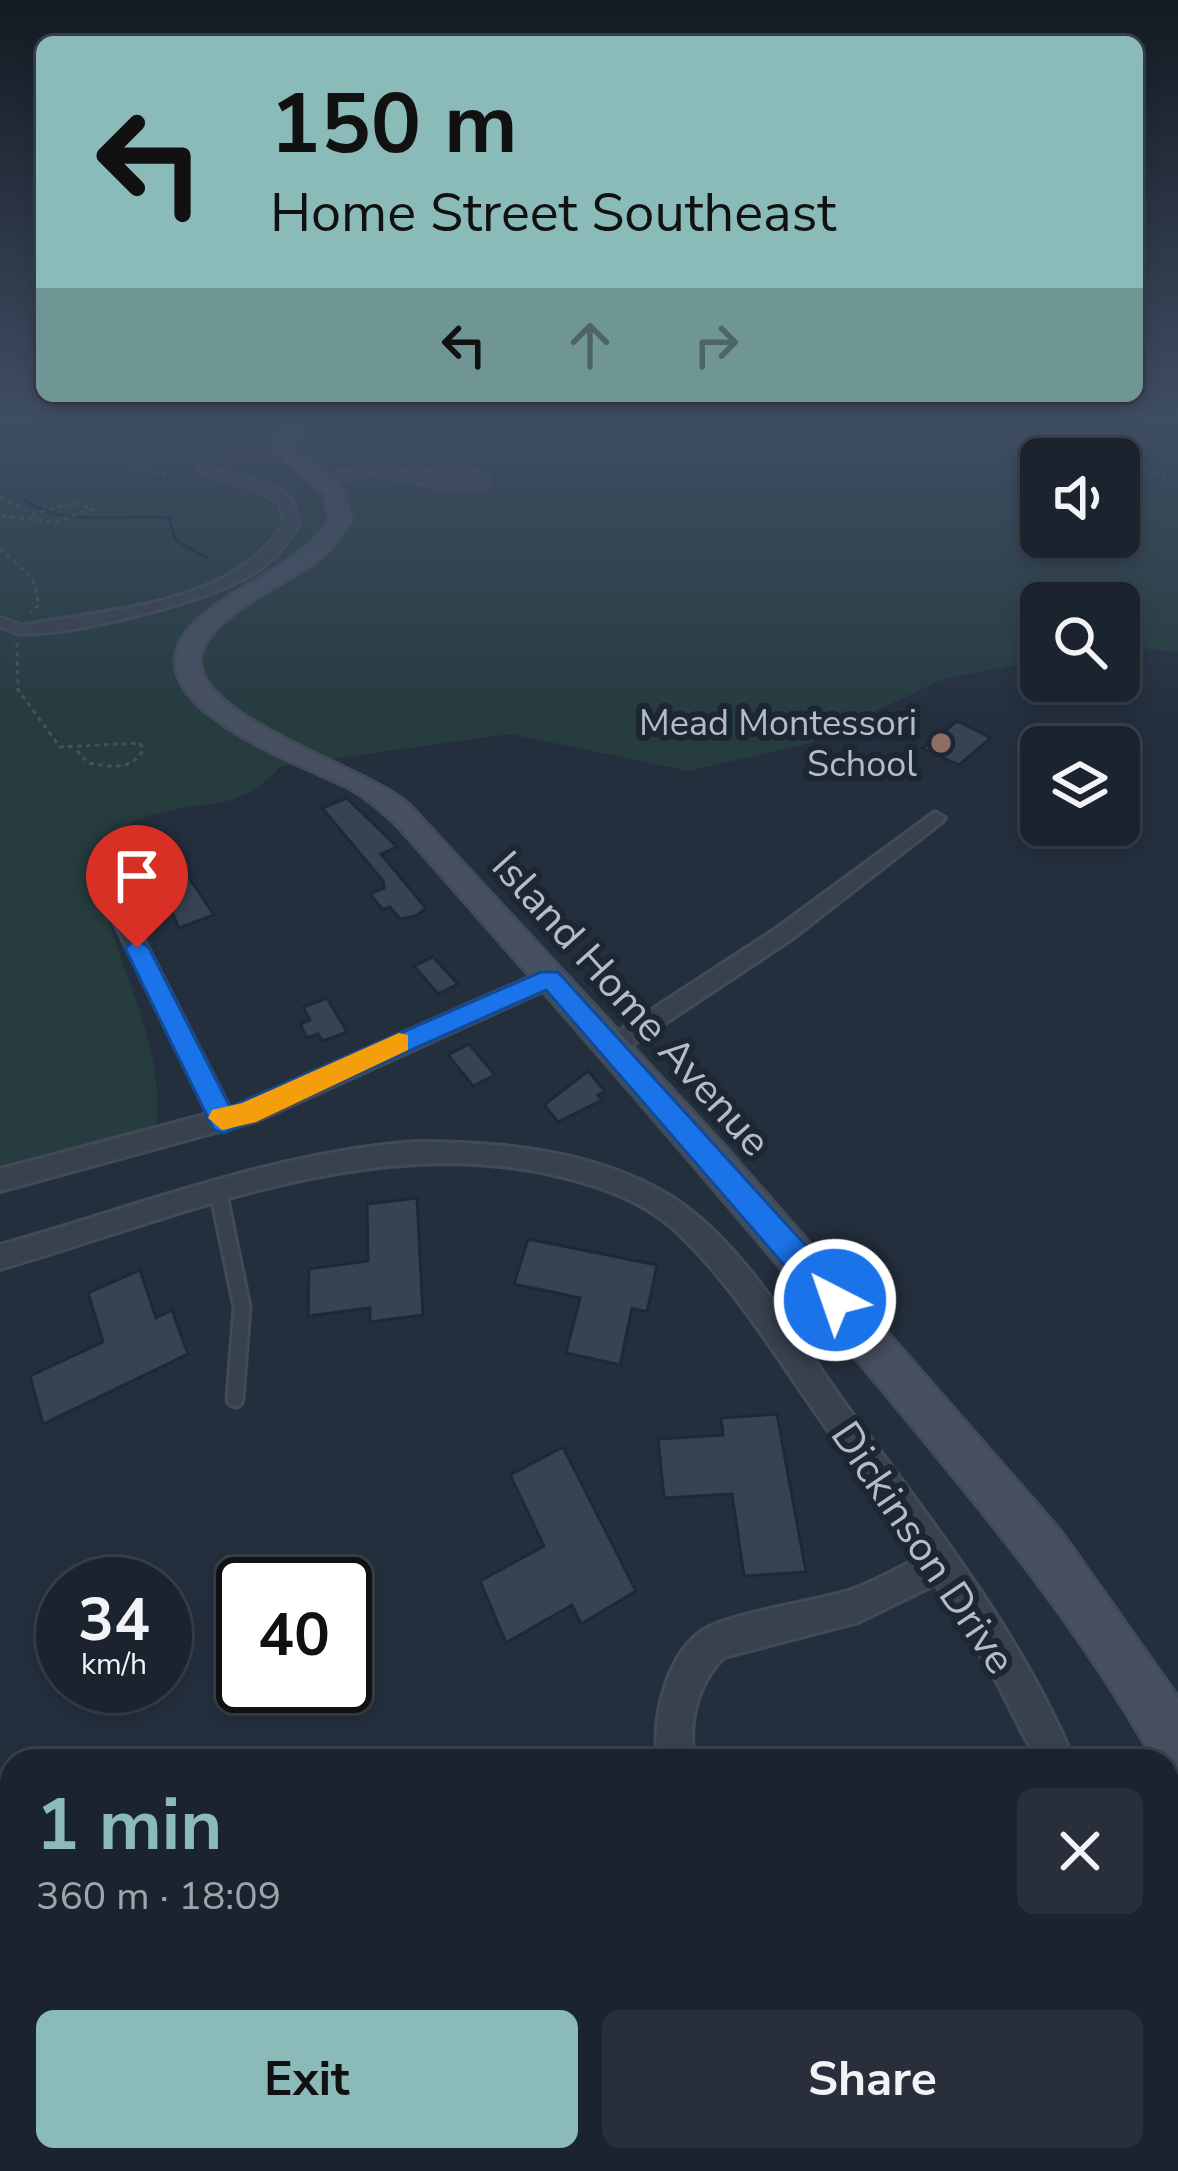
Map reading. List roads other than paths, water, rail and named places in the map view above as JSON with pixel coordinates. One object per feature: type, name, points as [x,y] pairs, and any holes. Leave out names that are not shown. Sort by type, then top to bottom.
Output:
[{"type":"street","points":[[24,628],[154,607],[225,579],[273,552],[292,523],[290,516]]},
{"type":"street","name":"Island Home Avenue","points":[[338,516],[336,528],[302,561],[200,629],[188,648],[189,672],[206,697],[246,728],[388,801],[805,1265],[1062,1569],[1121,1650],[1178,1749]]},
{"type":"street","points":[[612,1048],[785,933],[934,818]]},
{"type":"street","points":[[112,897],[224,1122]]},
{"type":"street","points":[[0,1180],[224,1122],[550,978]]},
{"type":"street","name":"Dickinson Drive","points":[[0,1257],[342,1160],[406,1153],[577,1167],[660,1203],[713,1254],[943,1563],[1005,1663],[1050,1749]]},
{"type":"street","points":[[674,1749],[684,1693],[702,1652],[714,1642],[857,1605],[943,1563]]},
{"type":"lane","points":[[0,622],[24,628]]},
{"type":"lane","points":[[0,632],[24,628]]},
{"type":"lane","points":[[219,1196],[242,1307],[235,1400]]},
{"type":"waterway","points":[[70,516],[169,518],[175,540],[207,558]]},
{"type":"place","name":"Mead Montessori School","points":[[941,743]]}]
